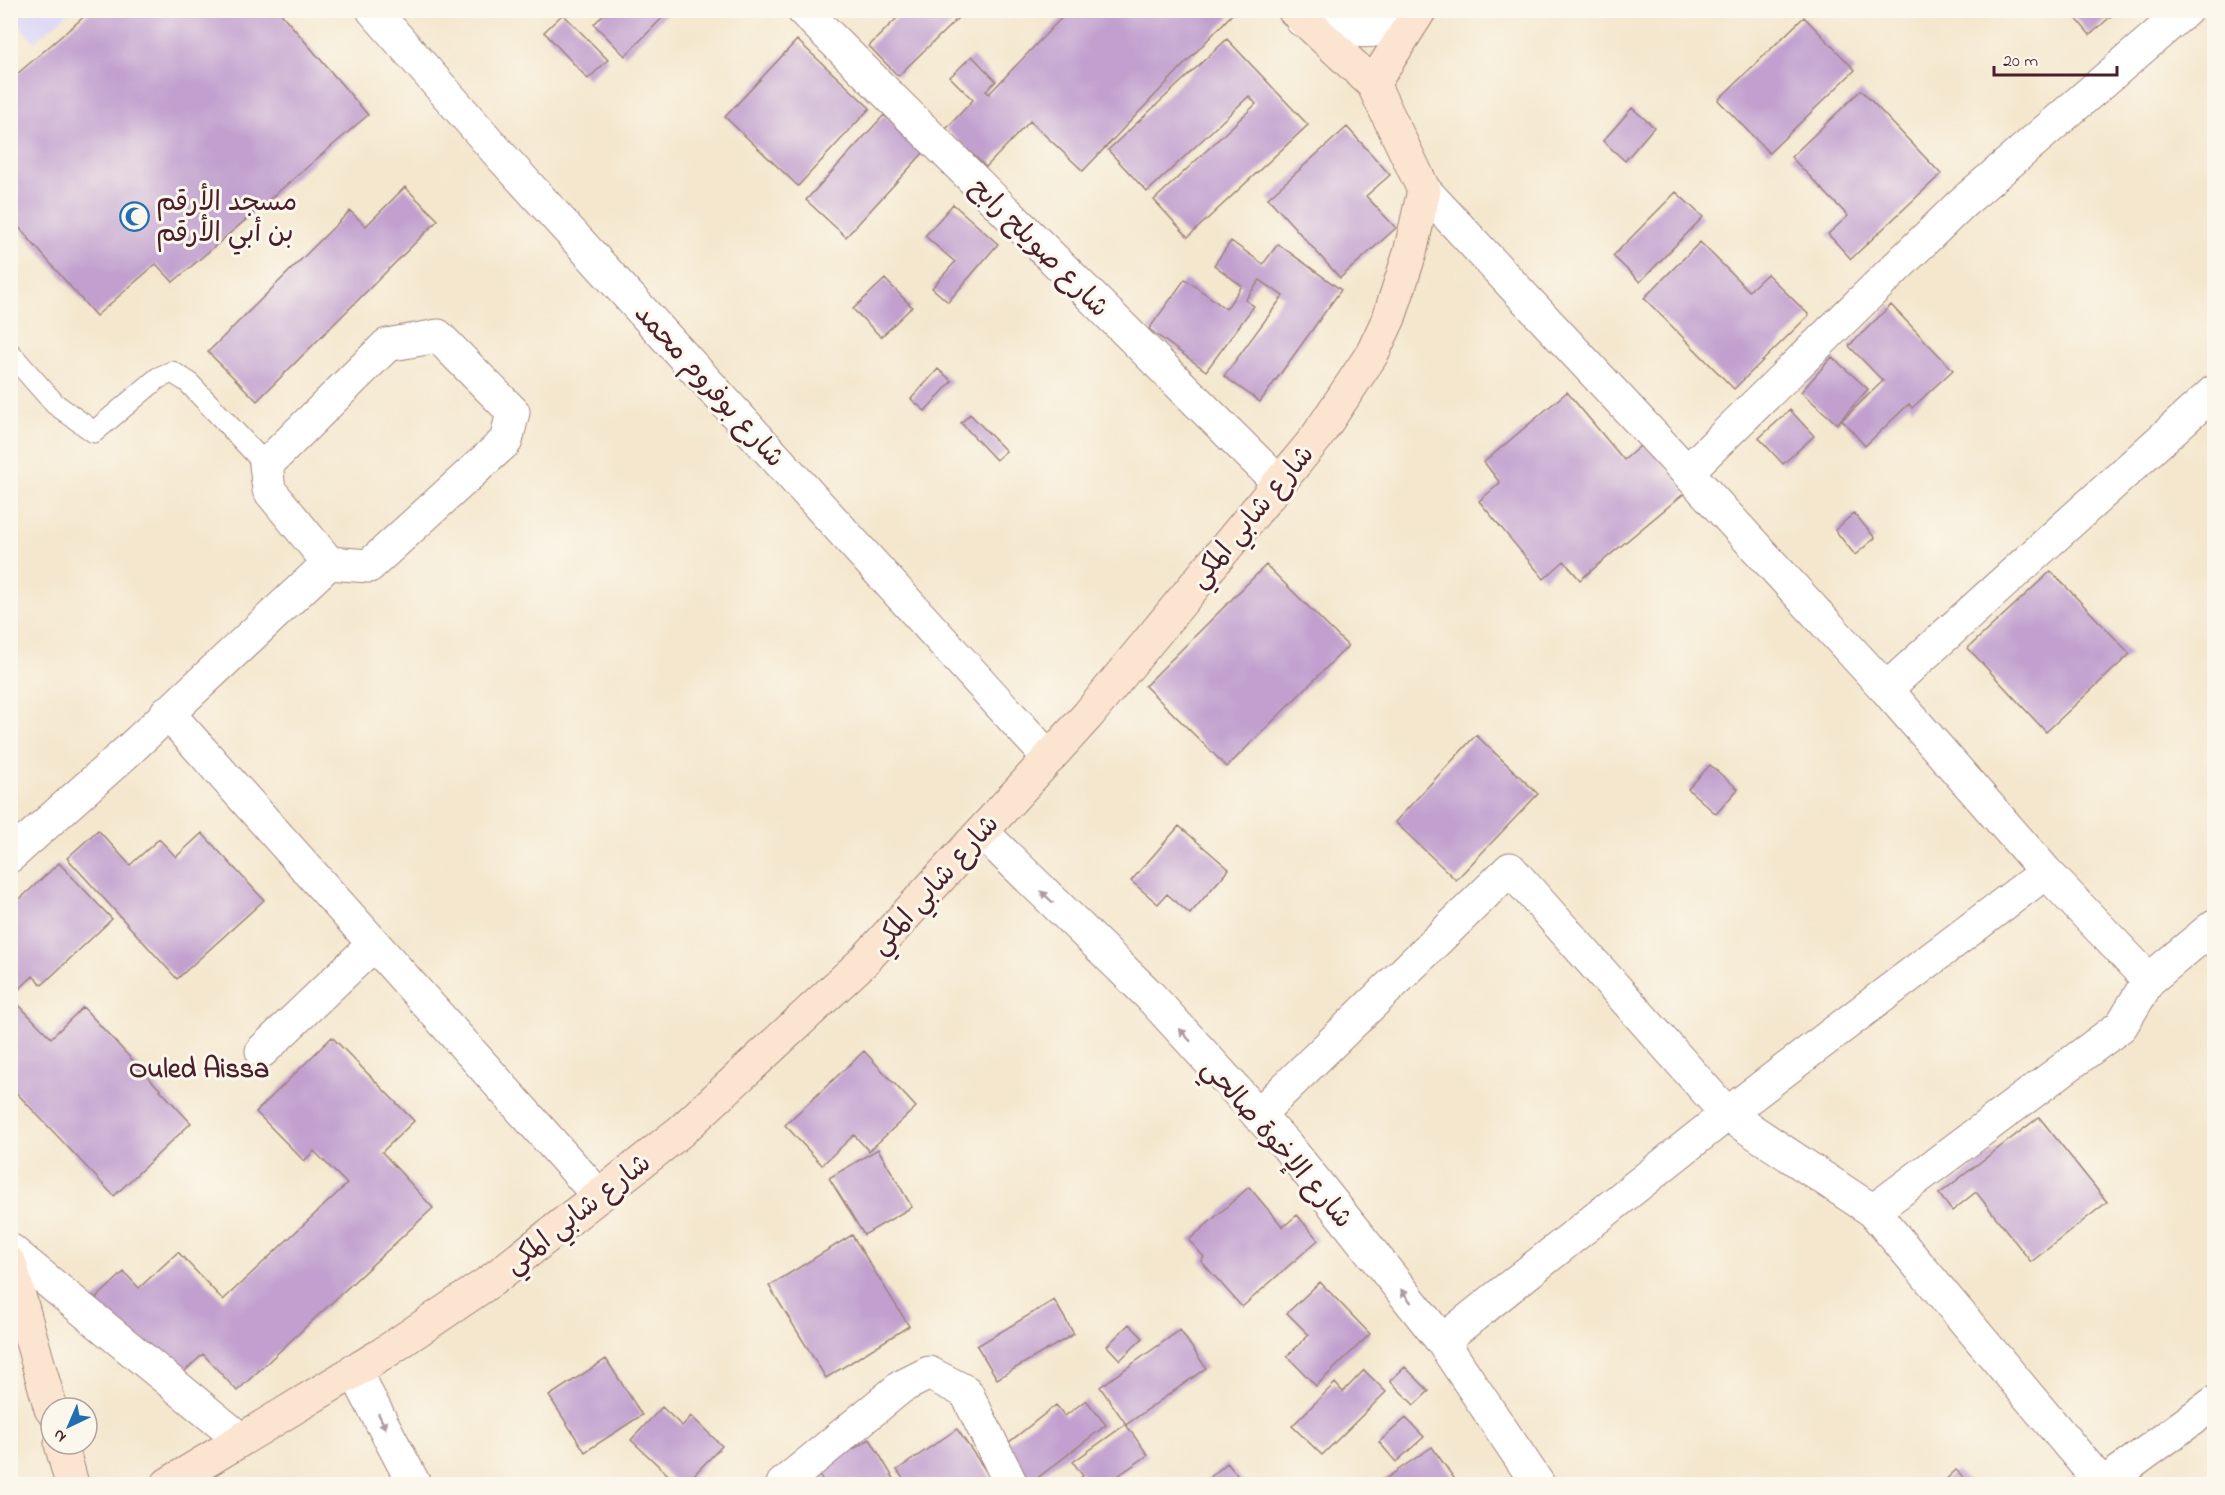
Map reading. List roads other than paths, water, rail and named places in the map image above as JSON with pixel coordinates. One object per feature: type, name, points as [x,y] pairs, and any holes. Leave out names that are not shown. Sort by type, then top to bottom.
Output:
[{"type":"main road","points":[[1373,84],[1418,10]]},
{"type":"main road","points":[[1298,15],[1373,84],[1424,189]]},
{"type":"main road","name":"شارع شابي المكي","points":[[168,1485],[381,1355],[492,1280],[681,1131],[863,962],[1088,715],[1316,438],[1372,354],[1401,283],[1422,207],[1424,189]]},
{"type":"main road","points":[[10,1264],[47,1396]]},
{"type":"main road","points":[[64,1456],[72,1485]]},
{"type":"street","name":"شارع بوفروم محمد","points":[[373,10],[509,165],[1049,758]]},
{"type":"street","name":"شارع صويلح رابح","points":[[803,10],[1278,482]]},
{"type":"street","points":[[1298,15],[1345,31],[1384,30],[1408,18],[1418,10]]},
{"type":"street","points":[[1687,472],[1960,205],[2186,10]]},
{"type":"street","points":[[1424,189],[1886,689],[2046,872],[2149,980]]},
{"type":"street","points":[[438,336],[513,412],[506,441],[369,566],[329,563],[269,490],[266,465],[387,345],[438,336]]},
{"type":"street","points":[[1886,689],[2214,392]]},
{"type":"street","points":[[10,856],[329,563]]},
{"type":"street","points":[[168,712],[598,1196]]},
{"type":"street","name":"شارع الإخوة صالحي","points":[[982,832],[1150,996],[1287,1146],[1442,1341],[1538,1485]]},
{"type":"street","points":[[1258,1115],[1510,869],[1728,1114],[1873,1211],[2102,1485],[2214,1403]]},
{"type":"street","points":[[1442,1341],[1728,1114],[2046,872]]},
{"type":"street","points":[[1873,1211],[2121,1026],[2149,980],[2214,926]]},
{"type":"street","points":[[262,1051],[374,944]]},
{"type":"street","points":[[10,1250],[240,1439]]},
{"type":"street","points":[[354,1370],[414,1485]]},
{"type":"street","points":[[783,1485],[901,1387],[929,1373],[966,1392],[1011,1485]]},
{"type":"lane","points":[[10,353],[55,405],[94,432],[159,378],[172,372],[188,382],[266,465]]},
{"type":"place","name":"مسجد الأرقم بن أبي الأرقم","points":[[135,217]]},
{"type":"district","name":"Ouled Aissa","points":[[199,1067]]}]
